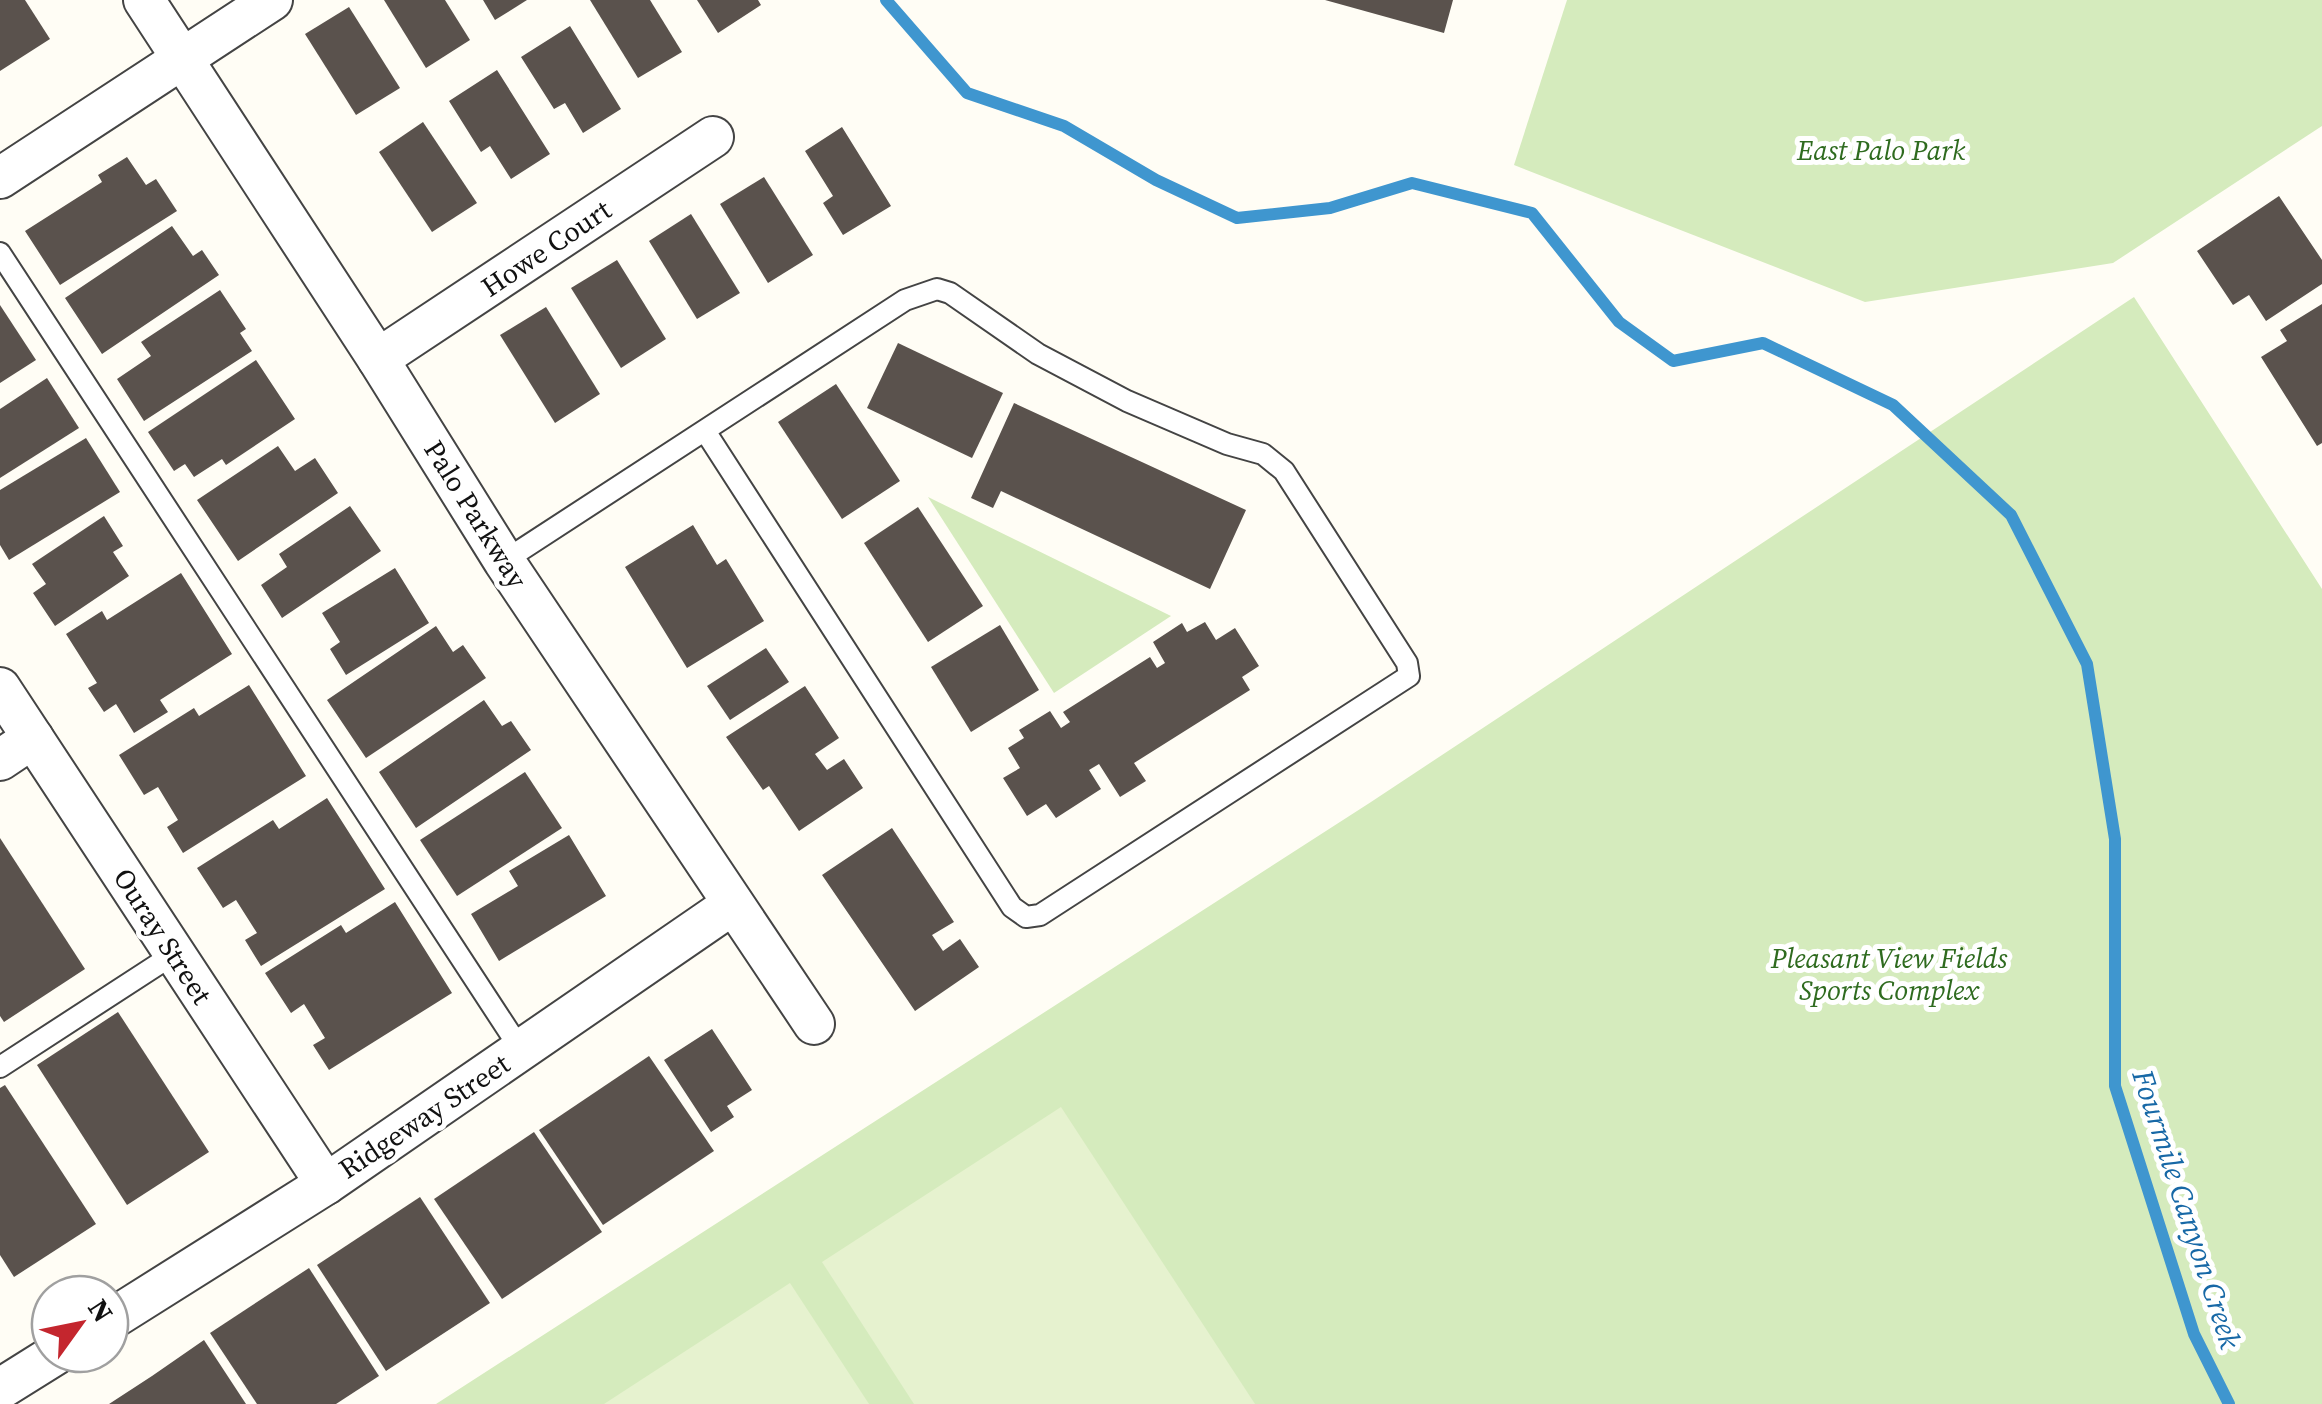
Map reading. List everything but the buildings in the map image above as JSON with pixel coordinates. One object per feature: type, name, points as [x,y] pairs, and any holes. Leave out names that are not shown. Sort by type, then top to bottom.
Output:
[{"type":"street","name":"Palo Parkway","points":[[144,0],[378,359],[504,561],[814,1024]]},
{"type":"street","points":[[0,178],[272,0]]},
{"type":"street","name":"Howe Court","points":[[378,359],[714,137]]},
{"type":"street","name":"Ouray Street","points":[[0,688],[16,749],[174,954],[326,1184]]},
{"type":"street","name":"Ridgeway Street","points":[[130,1307],[326,1184],[733,904]]},
{"type":"street","points":[[0,1389],[30,1370]]},
{"type":"lane","points":[[0,253],[521,1050]]},
{"type":"lane","points":[[504,561],[905,300],[937,289],[950,293],[1038,354],[1126,401],[1226,444],[1262,454],[1284,471],[1407,663],[1410,676],[1040,915],[1026,917],[1012,907],[705,431]]},
{"type":"lane","points":[[0,1067],[174,954]]},
{"type":"green space","name":"East Palo Park","points":[[1567,0],[2322,0],[2322,126],[2113,263],[1865,302],[1514,165]]},
{"type":"green space","name":"Pleasant View Fields Sports Complex","points":[[2134,297],[2322,589],[2322,1404],[436,1404],[1371,802]]},
{"type":"green space","points":[[928,497],[1171,616],[1054,693]]},
{"type":"green space","points":[[1061,1107],[1255,1404],[914,1404],[822,1262]]},
{"type":"green space","points":[[790,1283],[869,1404],[604,1404]]},
{"type":"waterway","name":"Fourmile Canyon Creek","points":[[886,0],[967,93],[1064,126],[1156,180],[1237,218],[1330,208],[1412,183],[1532,213],[1619,322],[1673,361],[1763,343],[1893,405],[2011,515],[2087,664],[2115,839],[2115,1086],[2194,1334],[2229,1404]]}]
